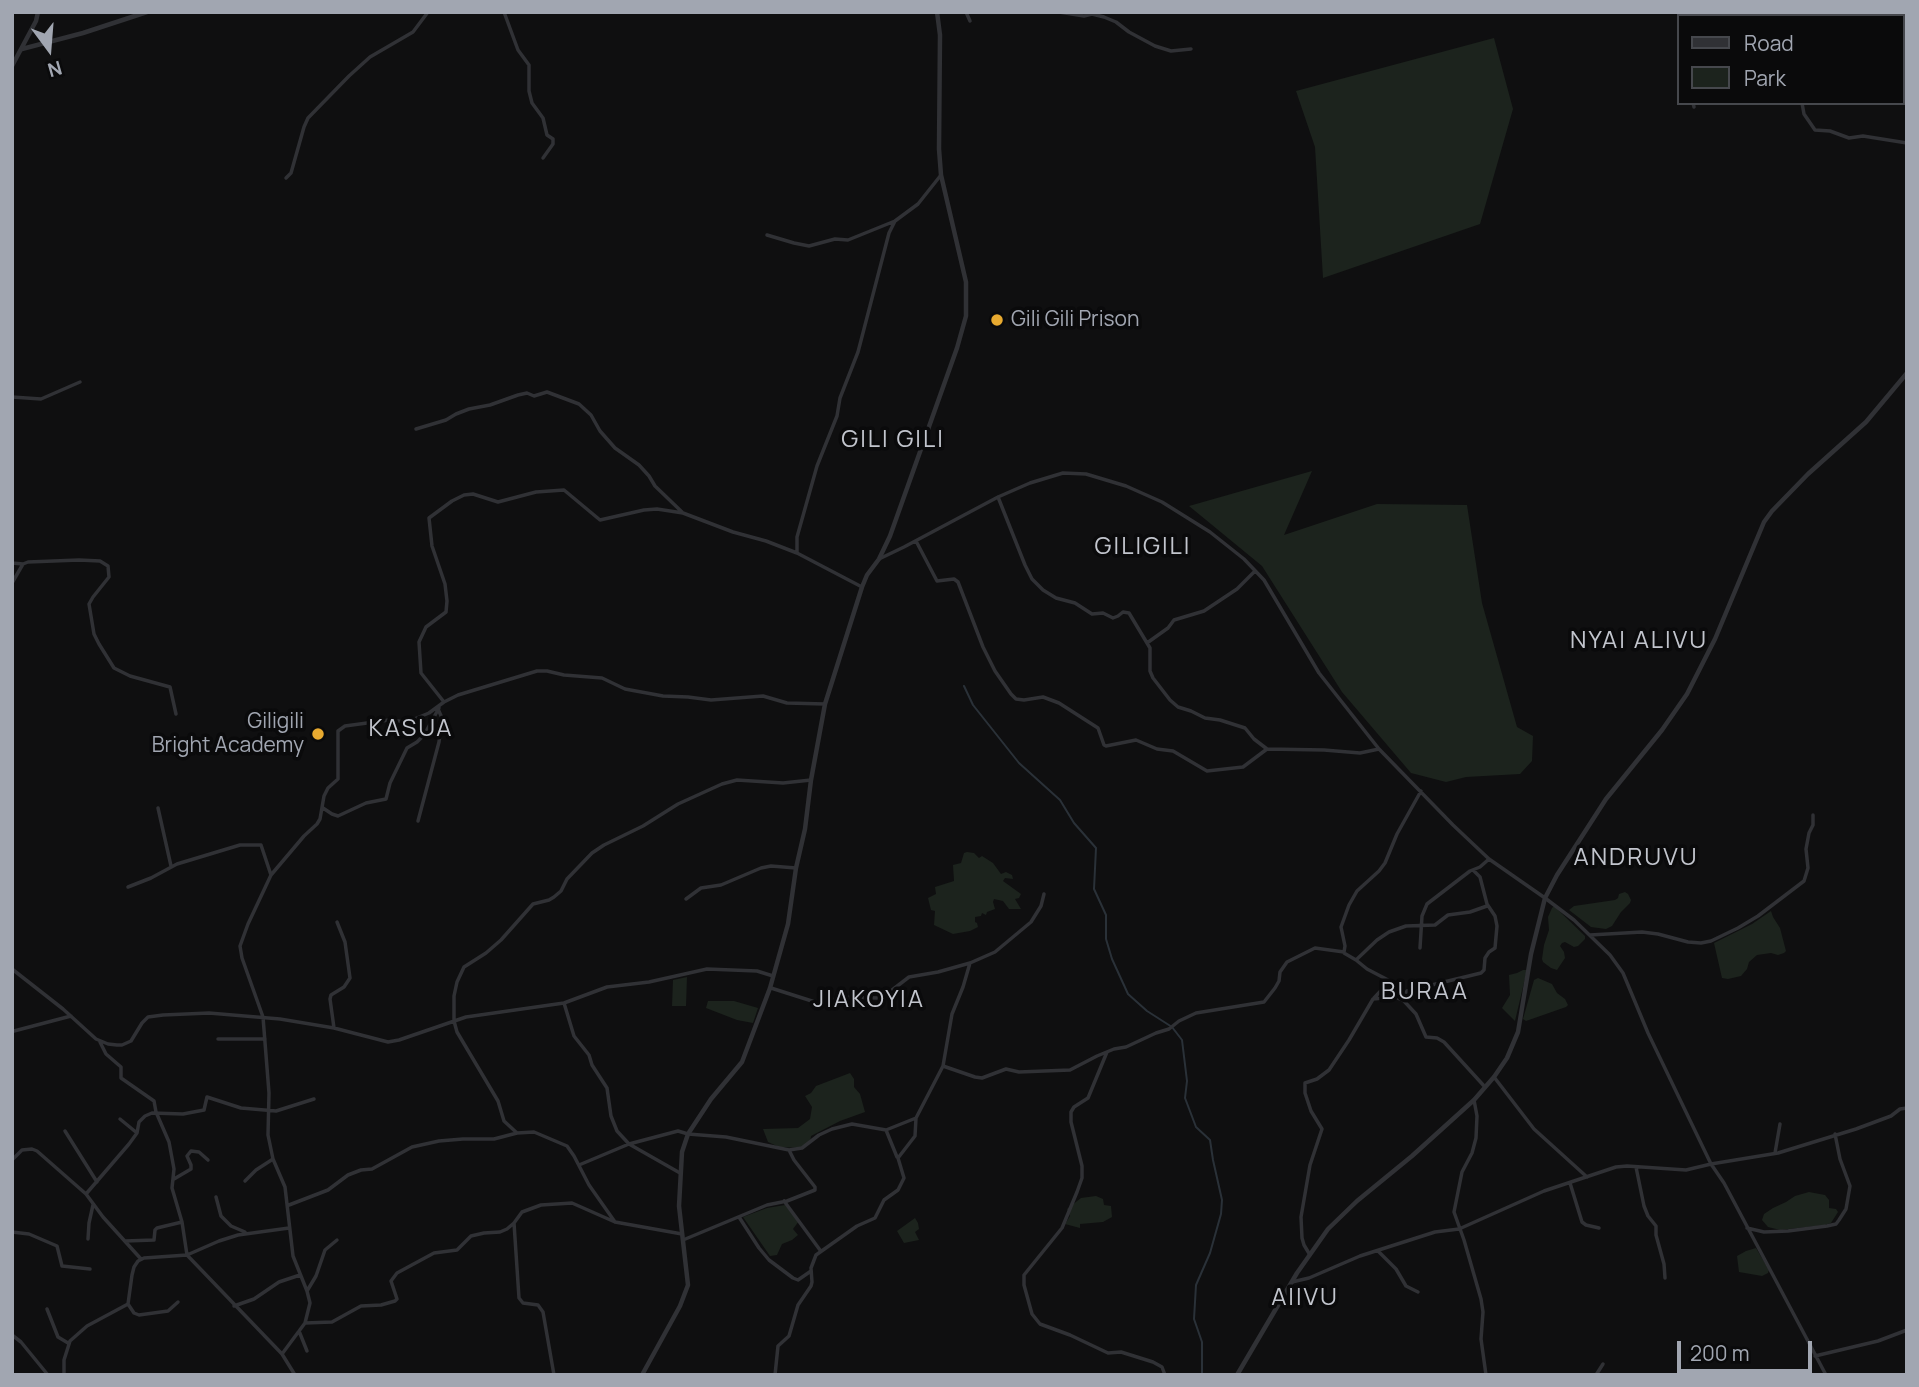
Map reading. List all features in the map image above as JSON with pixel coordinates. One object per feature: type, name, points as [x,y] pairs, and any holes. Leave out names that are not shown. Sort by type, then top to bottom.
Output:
[{"type":"street","points":[[12,66],[36,21],[37,12]]},
{"type":"street","points":[[22,49],[147,12]]},
{"type":"street","points":[[286,178],[291,173],[303,127],[308,118],[370,57],[412,33],[428,12]]},
{"type":"street","points":[[504,12],[518,50],[529,65],[532,103],[543,118],[547,135],[554,139],[542,158]]},
{"type":"street","points":[[642,1375],[688,1285],[679,1206],[682,1152],[688,1134],[711,1099],[742,1062],[770,988],[788,924],[805,829],[810,780],[825,704],[862,587],[890,536],[966,316],[965,282],[939,149],[940,35],[937,12]]},
{"type":"street","points":[[966,12],[970,21]]},
{"type":"street","points":[[1059,12],[1104,17],[1142,40],[1165,50],[1191,49]]},
{"type":"street","points":[[1802,105],[1804,114],[1815,130],[1830,131],[1849,138],[1863,136],[1907,143]]},
{"type":"street","points":[[767,235],[809,246],[835,239],[848,240],[895,220],[918,204],[942,175]]},
{"type":"street","points":[[797,553],[797,537],[807,498],[858,352],[884,248],[895,220]]},
{"type":"street","points":[[1237,1375],[1292,1282],[1338,1219],[1474,1100],[1507,1058],[1518,1032],[1531,954],[1545,898],[1557,875],[1606,799],[1662,730],[1687,694],[1715,639],[1764,522],[1808,474],[1866,422],[1906,376]]},
{"type":"street","points":[[12,397],[41,399],[80,382]]},
{"type":"street","points":[[416,429],[446,420],[469,409],[527,393],[534,396],[547,392],[579,404],[591,415],[600,431],[615,448],[639,465],[655,486],[683,513]]},
{"type":"street","points":[[879,559],[998,497],[1048,476],[1063,473],[1086,474],[1126,486],[1162,502],[1210,532],[1244,559],[1264,580],[1319,673],[1379,749],[1489,859],[1545,898],[1610,955],[1628,981],[1648,1033],[1711,1164],[1724,1183],[1826,1375]]},
{"type":"street","points":[[444,702],[421,673],[419,642],[426,626],[446,612],[447,600],[445,584],[432,546],[429,518],[452,501],[468,494],[498,502],[560,489],[568,492],[600,520],[644,510],[683,513],[797,553],[862,587]]},
{"type":"street","points":[[998,497],[1032,579],[1052,596],[1078,604],[1092,614],[1103,613],[1112,618],[1123,612],[1129,613],[1147,643],[1153,678],[1178,707],[1191,710],[1209,720],[1220,720],[1245,728],[1258,743],[1268,749],[1360,753],[1379,749]]},
{"type":"street","points":[[916,541],[937,581],[954,579],[958,582],[983,647],[1007,689],[1016,699],[1049,698],[1098,728],[1104,745],[1136,740],[1157,749],[1173,751],[1207,771],[1243,767],[1268,749]]},
{"type":"street","points":[[12,563],[79,560],[100,561],[108,566],[109,577],[89,604],[94,634],[114,668],[130,676],[170,687],[176,714]]},
{"type":"street","points":[[12,583],[23,564]]},
{"type":"street","points":[[1147,643],[1168,628],[1174,620],[1204,611],[1237,589],[1255,571]]},
{"type":"street","points":[[322,807],[338,816],[366,803],[386,799],[390,783],[407,748],[424,735],[444,702],[537,671],[602,678],[625,690],[663,696],[711,700],[763,695],[787,703],[825,704]]},
{"type":"street","points":[[282,1354],[304,1323],[310,1309],[307,1291],[293,1256],[289,1205],[284,1182],[273,1158],[268,1135],[269,1093],[263,1017],[240,946],[271,874],[317,824],[324,796],[339,776],[338,731],[345,726],[389,720],[407,722],[439,708]]},
{"type":"street","points":[[418,821],[439,742],[442,718],[439,708]]},
{"type":"street","points":[[517,1133],[504,1121],[498,1101],[460,1038],[454,1021],[454,993],[464,967],[501,940],[533,904],[549,900],[561,891],[566,879],[592,853],[678,804],[737,780],[783,783],[810,780]]},
{"type":"street","points":[[1344,952],[1341,926],[1349,905],[1357,891],[1385,863],[1397,834],[1421,791]]},
{"type":"street","points":[[159,808],[172,866]]},
{"type":"street","points":[[1590,936],[1642,932],[1701,943],[1738,928],[1804,881],[1808,868],[1806,849],[1813,816]]},
{"type":"street","points":[[128,887],[172,866],[229,848],[258,844],[262,847],[271,874]]},
{"type":"street","points":[[1420,948],[1423,912],[1427,904],[1489,859]]},
{"type":"street","points":[[686,899],[701,888],[721,885],[761,868],[796,868]]},
{"type":"street","points":[[1403,1000],[1407,991],[1483,972],[1485,958],[1494,948],[1497,935],[1494,916],[1488,906],[1480,877],[1473,870]]},
{"type":"street","points":[[770,988],[815,1002],[859,996],[883,997],[909,977],[970,963],[995,952],[1022,931],[1039,911],[1044,894]]},
{"type":"street","points":[[1356,960],[1384,934],[1402,927],[1435,925],[1448,915],[1471,912],[1488,906]]},
{"type":"street","points":[[334,1028],[331,995],[344,987],[350,978],[345,942],[337,922]]},
{"type":"street","points":[[943,1066],[975,1077],[1006,1069],[1019,1072],[1070,1070],[1107,1052],[1169,1029],[1196,1013],[1264,1002],[1275,988],[1285,963],[1315,948],[1344,952],[1367,969],[1389,978],[1390,981],[1373,999],[1329,1070],[1317,1079],[1305,1083],[1309,1106],[1322,1129],[1310,1165],[1301,1217],[1302,1238],[1310,1255]]},
{"type":"street","points":[[898,1158],[915,1136],[916,1118],[943,1066],[953,1014],[970,963]]},
{"type":"street","points":[[12,969],[100,1042],[106,1055],[121,1067],[121,1078],[153,1099],[169,1142],[174,1169],[172,1188],[182,1222],[187,1255],[282,1354],[295,1375]]},
{"type":"street","points":[[100,1042],[127,1044],[145,1020],[155,1016],[209,1013],[263,1017],[334,1028],[388,1042],[481,1014],[564,1003],[607,987],[649,982],[707,969],[757,971],[773,976]]},
{"type":"street","points":[[1373,999],[1395,997],[1403,1000],[1419,1018],[1426,1037],[1444,1042],[1485,1087]]},
{"type":"street","points":[[564,1003],[574,1036],[589,1055],[592,1065],[607,1088],[608,1105],[615,1127],[629,1144],[680,1172]]},
{"type":"street","points":[[14,1031],[71,1016]]},
{"type":"street","points":[[218,1039],[265,1039]]},
{"type":"street","points":[[1107,1052],[1088,1098],[1071,1112],[1082,1178],[1068,1217],[1024,1275],[1024,1285],[1032,1314],[1040,1324],[1108,1353],[1121,1352],[1153,1362],[1162,1367],[1165,1375]]},
{"type":"street","points":[[1494,1077],[1534,1129],[1587,1177]]},
{"type":"street","points":[[86,1194],[137,1133],[139,1122],[145,1116],[156,1112],[183,1114],[204,1110],[207,1097],[241,1108],[268,1111],[283,1110],[314,1100]]},
{"type":"street","points":[[1474,1100],[1476,1138],[1462,1172],[1455,1218],[1481,1300],[1484,1374]]},
{"type":"street","points":[[1292,1282],[1435,1232],[1459,1229],[1544,1191],[1616,1167],[1692,1170],[1711,1164],[1789,1151],[1856,1129],[1891,1116],[1899,1109],[1907,1108]]},
{"type":"street","points":[[579,1165],[629,1144],[678,1131],[726,1137],[789,1150],[802,1148],[832,1129],[852,1124],[886,1130],[916,1118]]},
{"type":"street","points":[[120,1119],[137,1133]]},
{"type":"street","points":[[1774,1154],[1780,1124]]},
{"type":"street","points":[[775,1375],[778,1346],[789,1336],[798,1304],[811,1286],[811,1271],[816,1255],[877,1215],[884,1200],[904,1182],[898,1158],[886,1130]]},
{"type":"street","points":[[65,1131],[97,1182]]},
{"type":"street","points":[[289,1205],[328,1190],[355,1171],[372,1169],[422,1144],[463,1139],[494,1139],[534,1132],[564,1143],[615,1222]]},
{"type":"street","points":[[1747,1228],[1764,1232],[1788,1231],[1832,1225],[1839,1220],[1846,1209],[1850,1188],[1835,1134]]},
{"type":"street","points":[[12,1160],[22,1150],[37,1151],[86,1194],[141,1259]]},
{"type":"street","points":[[304,1323],[332,1322],[361,1306],[396,1301],[391,1281],[397,1273],[434,1253],[457,1250],[471,1236],[500,1232],[514,1223],[522,1212],[546,1204],[572,1203],[615,1222],[682,1237],[815,1189],[789,1150]]},
{"type":"street","points":[[174,1179],[191,1169],[187,1156],[191,1151],[199,1152],[208,1160]]},
{"type":"street","points":[[245,1181],[273,1158]]},
{"type":"street","points":[[1636,1167],[1645,1211],[1656,1226],[1665,1278]]},
{"type":"street","points":[[1570,1183],[1583,1222],[1599,1228]]},
{"type":"street","points":[[216,1197],[221,1216],[226,1222],[247,1233]]},
{"type":"street","points":[[784,1201],[820,1250]]},
{"type":"street","points":[[88,1239],[93,1205]]},
{"type":"street","points":[[739,1217],[769,1260],[798,1280],[811,1271]]},
{"type":"street","points":[[125,1241],[154,1240],[157,1228],[182,1222]]},
{"type":"street","points":[[514,1223],[519,1298],[523,1303],[538,1305],[543,1311],[554,1375]]},
{"type":"street","points":[[178,1303],[167,1311],[139,1315],[134,1313],[128,1304],[134,1266],[141,1259],[187,1255],[219,1241],[247,1233],[289,1228]]},
{"type":"street","points":[[12,1233],[29,1234],[57,1247],[62,1266],[90,1269]]},
{"type":"street","points":[[307,1291],[316,1276],[325,1250],[337,1240]]},
{"type":"street","points":[[1379,1251],[1398,1271],[1406,1286],[1418,1292]]},
{"type":"street","points":[[234,1306],[254,1299],[279,1282],[300,1275]]},
{"type":"street","points":[[64,1375],[68,1343],[88,1326],[128,1304]]},
{"type":"street","points":[[47,1309],[58,1338],[68,1343]]},
{"type":"street","points":[[1815,1356],[1878,1341],[1907,1330]]},
{"type":"street","points":[[299,1331],[307,1351]]},
{"type":"street","points":[[12,1335],[48,1375]]},
{"type":"street","points":[[1596,1375],[1603,1364]]},
{"type":"green space","points":[[1494,38],[1513,109],[1480,224],[1323,278],[1315,147],[1296,91]]},
{"type":"green space","points":[[1312,471],[1284,535],[1377,504],[1467,505],[1482,603],[1517,727],[1533,736],[1532,761],[1520,774],[1466,777],[1446,782],[1411,773],[1342,692],[1262,566],[1189,506]]},
{"type":"green space","points":[[964,853],[974,853],[979,858],[982,856],[993,863],[1001,874],[1006,872],[1012,875],[1013,879],[1005,878],[1003,881],[1021,894],[1015,899],[1021,909],[1009,909],[1003,901],[994,899],[995,909],[986,915],[982,913],[981,916],[975,917],[978,927],[953,934],[934,925],[935,911],[931,910],[928,898],[936,894],[935,887],[954,881],[953,865],[961,863]]},
{"type":"green space","points":[[1625,892],[1631,900],[1630,903],[1612,926],[1606,929],[1591,927],[1569,910],[1574,906],[1615,900],[1619,894]]},
{"type":"green space","points":[[1554,906],[1585,936],[1578,946],[1562,943],[1560,946],[1565,958],[1557,970],[1542,959],[1549,930],[1548,917]]},
{"type":"green space","points":[[1771,911],[1780,928],[1786,951],[1778,955],[1757,955],[1749,962],[1741,976],[1722,978],[1714,943]]},
{"type":"green space","points":[[1527,970],[1515,1021],[1502,1008],[1510,995],[1509,975]]},
{"type":"green space","points":[[687,977],[686,1006],[672,1006],[673,980]]},
{"type":"green space","points":[[1538,978],[1552,984],[1568,1005],[1526,1021],[1523,1019],[1534,980]]},
{"type":"green space","points":[[708,1001],[734,1001],[758,1008],[753,1023],[706,1008]]},
{"type":"green space","points":[[850,1073],[865,1112],[811,1136],[810,1143],[801,1148],[779,1147],[768,1142],[763,1129],[798,1128],[810,1119],[812,1107],[805,1096],[816,1086]]},
{"type":"green space","points":[[1809,1192],[1825,1195],[1829,1200],[1829,1208],[1836,1209],[1838,1212],[1831,1223],[1780,1230],[1768,1227],[1762,1220],[1764,1214],[1773,1208]]},
{"type":"green space","points":[[1096,1196],[1103,1199],[1104,1205],[1111,1206],[1112,1217],[1103,1222],[1080,1224],[1080,1228],[1065,1224],[1070,1216],[1067,1209],[1081,1198]]},
{"type":"green space","points":[[785,1205],[799,1221],[793,1229],[798,1235],[782,1244],[777,1255],[770,1256],[743,1217]]},
{"type":"green space","points":[[915,1218],[919,1229],[915,1232],[919,1240],[904,1243],[897,1231]]},
{"type":"green space","points":[[1756,1248],[1769,1270],[1768,1273],[1762,1276],[1739,1272],[1737,1256]]},
{"type":"waterway","points":[[964,686],[973,705],[1019,763],[1060,800],[1074,823],[1096,848],[1094,889],[1106,915],[1106,939],[1112,959],[1128,994],[1147,1011],[1172,1027],[1182,1040],[1187,1081],[1185,1098],[1196,1127],[1210,1140],[1222,1200],[1221,1214],[1210,1253],[1196,1285],[1194,1319],[1202,1342],[1202,1375]]},
{"type":"place","name":"Gili Gili Prison","points":[[997,320]]},
{"type":"place","name":"Giligili Bright Academy","points":[[318,734]]},
{"type":"district","name":"GILI GILI","points":[[893,440]]},
{"type":"district","name":"GILIGILI","points":[[1143,547]]},
{"type":"district","name":"NYAI ALIVU","points":[[1639,641]]},
{"type":"district","name":"KASUA","points":[[411,729]]},
{"type":"district","name":"ANDRUVU","points":[[1636,858]]},
{"type":"district","name":"BURAA","points":[[1425,992]]},
{"type":"district","name":"JIAKOYIA","points":[[869,1000]]},
{"type":"district","name":"AIIVU","points":[[1305,1298]]}]
